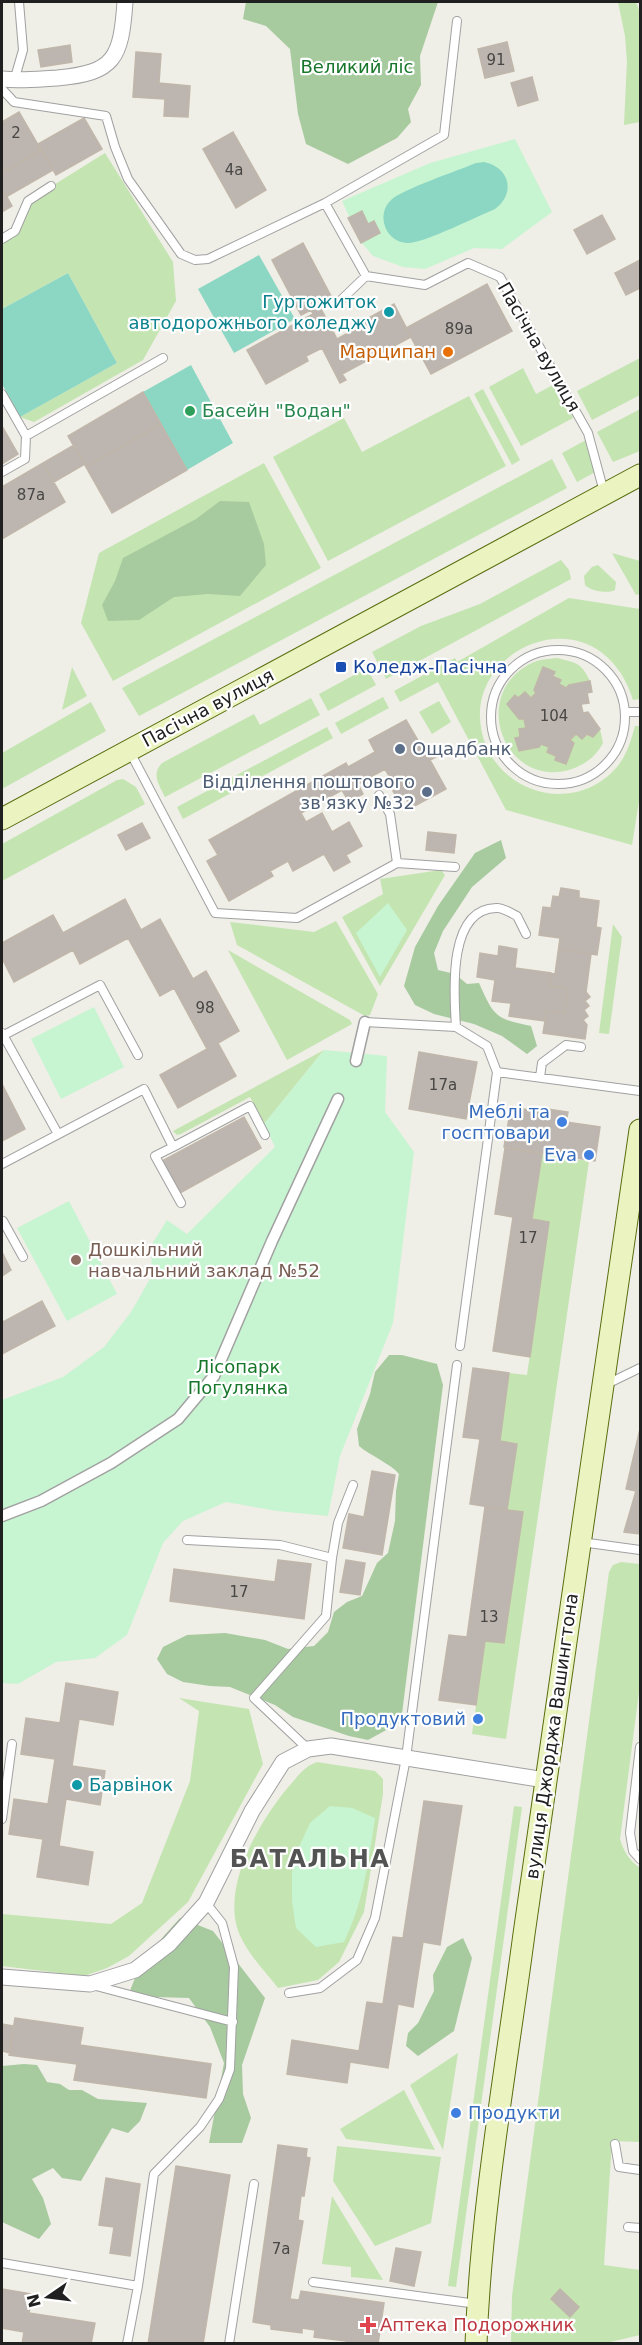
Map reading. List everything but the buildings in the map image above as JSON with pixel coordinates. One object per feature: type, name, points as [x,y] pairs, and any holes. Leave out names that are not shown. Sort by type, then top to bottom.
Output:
[{"type":"main road","name":"Пасічна вулиця","points":[[2,819],[640,475]]},
{"type":"main road","name":"вулиця Джорджа Вашингтона","points":[[476,2343],[477,2304],[492,2176],[545,1780],[603,1386],[630,1226],[640,1130]]},
{"type":"street","points":[[6,83],[82,76],[103,69],[113,57],[123,29],[125,2]]},
{"type":"street","points":[[356,1061],[365,1022]]},
{"type":"street","points":[[2,1516],[41,1501],[111,1463],[178,1419],[214,1376],[272,1241],[338,1099]]},
{"type":"street","points":[[2,1977],[90,1984],[135,1970],[169,1944],[206,1904],[267,1784],[283,1762],[308,1749],[331,1746],[545,1780]]},
{"type":"lane","points":[[19,2],[23,50],[6,83],[14,102],[106,116],[128,178],[181,254],[195,260],[208,259],[325,203],[444,135],[457,21]]},
{"type":"lane","points":[[2,239],[15,231],[28,201],[51,186]]},
{"type":"lane","points":[[325,203],[366,276],[341,300]]},
{"type":"lane","name":"Пасічна вулиця","points":[[366,276],[425,285],[468,263],[500,278],[588,433],[604,493]]},
{"type":"lane","points":[[26,436],[164,358]]},
{"type":"lane","points":[[2,394],[26,436],[25,459],[2,472]]},
{"type":"lane","points":[[557,649],[577,652],[594,660],[610,675],[624,704],[625,712],[620,743],[610,760],[595,773],[577,781],[558,784],[540,782],[522,774],[506,760],[495,740],[490,717],[492,701],[507,672],[519,661],[537,652],[557,649]]},
{"type":"lane","points":[[625,712],[640,711]]},
{"type":"lane","points":[[129,751],[215,913],[297,918],[397,863],[455,867]]},
{"type":"lane","points":[[379,795],[390,814],[397,863]]},
{"type":"lane","points":[[456,1026],[454,989],[457,951],[466,924],[480,912],[498,907],[517,916],[526,934]]},
{"type":"lane","points":[[58,1134],[3,1033],[100,985],[138,1055]]},
{"type":"lane","points":[[365,1022],[456,1026],[487,1046],[498,1072],[460,1346]]},
{"type":"lane","points":[[540,1077],[542,1063],[566,1045],[581,1047]]},
{"type":"lane","points":[[498,1072],[640,1091]]},
{"type":"lane","points":[[2,1164],[144,1089],[173,1147]]},
{"type":"lane","points":[[181,1203],[155,1156],[250,1106],[265,1135]]},
{"type":"lane","points":[[2,1222],[23,1257]]},
{"type":"lane","points":[[290,1993],[320,1988],[357,1960],[375,1918],[406,1758],[457,1365]]},
{"type":"lane","points":[[603,1386],[640,1368]]},
{"type":"lane","points":[[308,1749],[254,1698],[326,1616],[338,1523],[353,1485]]},
{"type":"lane","points":[[187,1540],[280,1545],[332,1558]]},
{"type":"lane","points":[[580,1542],[640,1550]]},
{"type":"lane","points":[[2,1820],[12,1744]]},
{"type":"lane","points":[[640,1747],[630,1833],[633,1851],[640,1859]]},
{"type":"lane","points":[[127,2343],[138,2286],[154,2174],[200,2127],[219,2099],[230,2069],[234,1967],[222,1923],[206,1904]]},
{"type":"lane","points":[[90,1984],[233,2022]]},
{"type":"lane","points":[[615,2144],[619,2167],[640,2170]]},
{"type":"lane","points":[[229,2343],[254,2184]]},
{"type":"lane","points":[[628,2227],[640,2228]]},
{"type":"lane","points":[[2,2263],[138,2286]]},
{"type":"lane","points":[[313,2282],[477,2304]]},
{"type":"green space","name":"Великий ліс","points":[[246,2],[438,2],[420,56],[421,85],[408,109],[411,122],[397,138],[348,164],[306,144],[298,114],[290,49],[266,26],[243,19]]},
{"type":"green space","points":[[618,2],[636,2],[640,12],[640,122],[624,125],[627,61]]},
{"type":"green space","points":[[515,139],[552,212],[502,249],[474,248],[425,269],[403,267],[373,256],[361,242],[342,201],[430,163]]},
{"type":"green space","points":[[105,153],[173,262],[176,301],[143,360],[34,422],[20,417],[117,363],[68,273],[2,309],[2,240],[15,232],[28,201]]},
{"type":"green space","points":[[484,162],[500,169],[507,182],[506,196],[495,209],[417,242],[401,242],[389,234],[385,228],[384,213],[391,200],[418,186]]},
{"type":"green space","points":[[259,255],[295,319],[234,353],[198,289]]},
{"type":"green space","points":[[68,273],[117,363],[20,417],[2,384],[2,309]]},
{"type":"green space","points":[[640,358],[640,395],[592,420],[577,391]]},
{"type":"green space","points":[[191,365],[233,443],[187,470],[143,392]]},
{"type":"green space","points":[[523,368],[536,394],[555,384],[573,418],[521,446],[489,387]]},
{"type":"green space","points":[[483,389],[520,460],[512,465],[474,394]]},
{"type":"green space","points":[[469,396],[506,466],[328,561],[273,457],[344,418],[362,452]]},
{"type":"green space","points":[[640,409],[640,451],[613,462],[597,432]]},
{"type":"green space","points":[[586,440],[601,469],[577,482],[562,453]]},
{"type":"green space","points":[[552,459],[567,488],[139,716],[122,688]]},
{"type":"green space","points":[[264,463],[321,568],[113,681],[81,623],[99,553]]},
{"type":"green space","points":[[220,501],[249,502],[264,544],[266,565],[240,596],[208,594],[174,597],[139,620],[108,621],[102,605],[115,581],[123,558],[196,519]]},
{"type":"green space","points":[[612,553],[640,561],[640,594],[636,595]]},
{"type":"green space","points":[[561,560],[569,570],[571,579],[386,679],[372,652],[421,626],[480,604]]},
{"type":"green space","points":[[598,565],[616,582],[615,590],[599,591],[585,585],[584,576],[592,567]]},
{"type":"green space","points":[[569,598],[640,609],[640,699],[633,700],[621,674],[601,652],[582,642],[561,639],[540,641],[521,649],[504,661],[491,677],[482,696],[480,718],[485,742],[496,763],[512,779],[532,789],[554,794],[576,792],[598,783],[617,767],[626,752],[635,726],[640,726],[640,795],[632,845],[506,810],[438,682],[400,702],[394,691],[455,658],[457,662]]},
{"type":"green space","points":[[557,658],[577,664],[584,670],[590,681],[569,685],[566,688],[559,684],[561,680],[543,667],[534,690],[536,693],[531,698],[518,698],[515,695],[507,704],[519,719],[524,719],[526,728],[519,729],[520,737],[516,738],[519,751],[539,747],[541,744],[549,747],[547,752],[556,756],[555,760],[565,764],[570,740],[576,734],[582,738],[587,734],[593,737],[600,729],[603,743],[594,756],[582,765],[572,769],[548,772],[528,766],[512,753],[502,735],[499,715],[502,694],[514,676],[534,662]]},
{"type":"green space","points":[[72,667],[87,696],[62,710]]},
{"type":"green space","points":[[367,668],[376,685],[328,711],[319,694]]},
{"type":"green space","points":[[383,697],[389,708],[341,734],[335,723]]},
{"type":"green space","points":[[311,698],[320,715],[165,797],[157,775],[162,763],[254,714],[260,725]]},
{"type":"green space","points":[[439,701],[451,722],[432,734],[419,712]]},
{"type":"green space","points":[[91,702],[106,731],[2,789],[2,753]]},
{"type":"green space","points":[[327,727],[333,738],[183,819],[177,807]]},
{"type":"green space","points":[[123,779],[136,787],[145,804],[2,881],[2,844],[117,780]]},
{"type":"green space","points":[[501,840],[506,858],[472,887],[443,931],[434,953],[438,970],[455,974],[467,984],[479,983],[488,1003],[497,1014],[510,1021],[531,1026],[537,1046],[527,1054],[502,1036],[474,1024],[434,1014],[415,1005],[404,986],[415,947],[438,906],[475,853]]},
{"type":"green space","points":[[441,870],[445,875],[380,986],[342,917],[383,894],[380,879]]},
{"type":"green space","points":[[388,903],[407,930],[380,977],[356,933]]},
{"type":"green space","points":[[336,921],[378,994],[370,1015],[365,1016],[237,945],[230,922],[314,932]]},
{"type":"green space","points":[[613,924],[622,937],[609,1034],[599,1033]]},
{"type":"green space","points":[[228,950],[350,1020],[352,1024],[287,1060]]},
{"type":"green space","points":[[94,1007],[124,1067],[61,1099],[31,1039]]},
{"type":"green space","points":[[324,1050],[264,1124],[250,1097],[181,1134],[177,1135],[173,1131]]},
{"type":"green space","name":"Лісопарк Погулянка","points":[[324,1050],[387,1056],[385,1112],[414,1152],[393,1323],[340,1456],[328,1516],[277,1511],[226,1502],[183,1521],[163,1543],[127,1635],[95,1658],[56,1662],[18,1684],[2,1683],[2,1400],[63,1377],[104,1347],[131,1312],[151,1277],[152,1244],[167,1220],[187,1234],[275,1147],[264,1124]]},
{"type":"green space","points":[[542,1154],[589,1161],[506,1739],[472,1734],[485,1641],[504,1643],[523,1512],[507,1510],[516,1444],[500,1441],[509,1373],[527,1375],[549,1222],[532,1219]]},
{"type":"green space","points":[[69,1201],[117,1294],[67,1321],[17,1228]]},
{"type":"green space","points":[[389,1355],[402,1355],[437,1364],[443,1385],[401,1722],[368,1740],[293,1717],[275,1705],[230,1687],[183,1682],[167,1674],[157,1659],[163,1647],[187,1635],[225,1633],[265,1640],[288,1649],[314,1646],[328,1632],[334,1612],[347,1602],[362,1596],[377,1563],[388,1553],[395,1521],[399,1474],[359,1446],[357,1429],[370,1394],[375,1372]]},
{"type":"green space","points":[[621,1562],[640,1564],[640,1684],[620,1839],[627,1855],[640,1868],[640,2142],[612,2141],[604,2265],[640,2270],[640,2335],[606,2343],[511,2344],[512,2296],[609,1572],[613,1565]]},
{"type":"green space","points":[[179,1698],[249,1709],[263,1764],[188,1902],[129,1956],[107,1968],[84,1976],[2,1966],[2,1914],[111,1924],[142,1903],[190,1781],[199,1711]]},
{"type":"green space","points":[[317,1762],[375,1771],[383,1779],[383,1794],[364,1912],[339,1962],[318,1980],[278,1988],[252,1956],[237,1928],[234,1901],[237,1883],[250,1847],[269,1813],[299,1774]]},
{"type":"green space","points":[[330,1806],[352,1808],[375,1818],[361,1896],[351,1927],[344,1942],[316,1947],[296,1928],[292,1901],[292,1873],[299,1847],[310,1823]]},
{"type":"green space","points":[[514,1806],[522,1807],[456,2287],[448,2286]]},
{"type":"green space","points":[[180,1918],[213,1931],[265,1998],[242,2065],[243,2094],[251,2118],[242,2143],[209,2143],[224,2063],[210,2027],[189,1998],[155,1997],[130,1991],[145,1961]]},
{"type":"green space","points":[[463,1938],[472,1958],[454,2031],[418,2056],[406,2046],[408,2033],[418,2023],[434,1991],[433,1975],[447,1947]]},
{"type":"green space","points":[[458,2053],[443,2150],[410,2085]]},
{"type":"green space","points":[[37,2065],[47,2082],[60,2084],[69,2090],[82,2090],[98,2099],[147,2103],[140,2121],[128,2133],[112,2128],[81,2181],[62,2178],[53,2168],[32,2179],[43,2198],[51,2224],[39,2239],[2,2222],[2,2066]]},
{"type":"green space","points":[[404,2090],[435,2150],[346,2139],[340,2129]]},
{"type":"green space","points":[[337,2146],[441,2157],[431,2223],[375,2246],[333,2181]]},
{"type":"green space","points":[[332,2196],[383,2280],[351,2277],[351,2267],[322,2264]]},
{"type":"place","name":"Гуртожиток автодорожнього коледжу","points":[[389,312]]},
{"type":"place","name":"Марципан","points":[[448,352]]},
{"type":"place","name":"Басейн \"Водан\"","points":[[190,411]]},
{"type":"place","name":"Коледж-Пасічна","points":[[341,667]]},
{"type":"place","name":"Ощадбанк","points":[[400,749]]},
{"type":"place","name":"Відділення поштового зв'язку №32","points":[[427,792]]},
{"type":"place","name":"Меблі та госптовари","points":[[562,1122]]},
{"type":"place","name":"Eva","points":[[589,1155]]},
{"type":"place","name":"Дошкільний навчальний заклад №52","points":[[76,1260]]},
{"type":"place","name":"Продуктовий","points":[[478,1719]]},
{"type":"place","name":"Барвінок","points":[[77,1785]]},
{"type":"place","name":"Продукти","points":[[456,2113]]},
{"type":"place","name":"Аптека Подорожник","points":[[368,2325]]},
{"type":"district","name":"БАТАЛЬНА","points":[[310,1859]]}]
